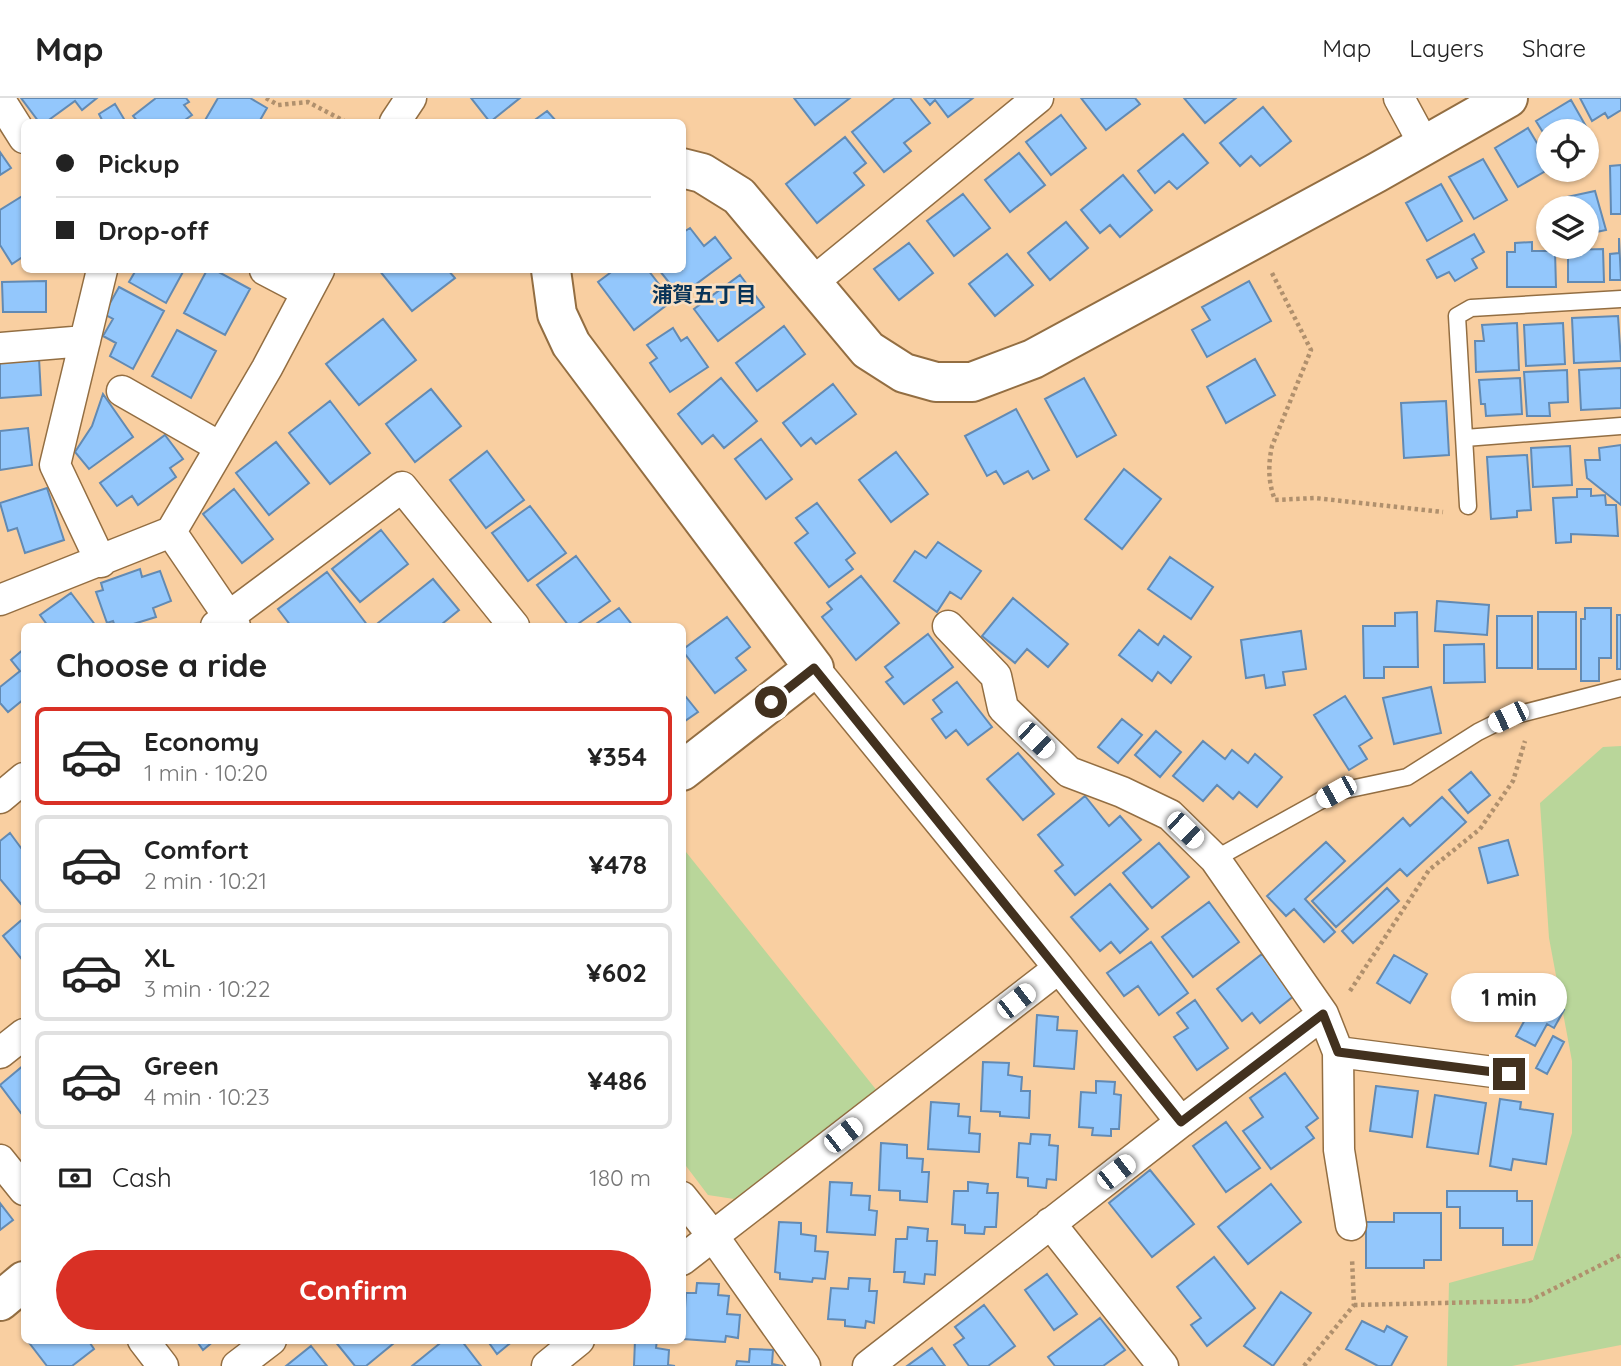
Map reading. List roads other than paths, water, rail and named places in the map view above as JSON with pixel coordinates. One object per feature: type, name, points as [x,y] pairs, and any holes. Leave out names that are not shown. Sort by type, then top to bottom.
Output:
[{"type":"street","points":[[397,119],[411,98]]},
{"type":"street","points":[[813,282],[1038,98]]},
{"type":"street","points":[[1399,98],[1425,146]]},
{"type":"street","points":[[686,169],[702,173],[739,196],[867,349],[886,363],[921,380],[972,382],[1032,359],[1425,146],[1508,98]]},
{"type":"street","points":[[0,100],[21,133]]},
{"type":"street","points":[[101,273],[55,466],[101,562]]},
{"type":"street","points":[[0,600],[171,532],[313,281],[278,273]]},
{"type":"street","points":[[551,273],[557,314],[571,344],[814,668],[1181,1122]]},
{"type":"street","points":[[0,348],[85,341]]},
{"type":"street","points":[[122,391],[220,447]]},
{"type":"street","points":[[171,532],[226,623],[402,487],[511,623]]},
{"type":"street","points":[[948,626],[996,676],[1003,708],[1069,772],[1122,792],[1170,815],[1215,859],[1323,1014],[1338,1052],[1339,1150],[1351,1225]]},
{"type":"street","points":[[686,768],[814,668]]},
{"type":"street","points":[[0,798],[21,780]]},
{"type":"street","points":[[686,1256],[1059,968]]},
{"type":"street","points":[[868,1366],[1323,1014]]},
{"type":"street","points":[[0,1053],[21,1036]]},
{"type":"street","points":[[1338,1052],[1509,1074]]},
{"type":"street","points":[[0,1160],[21,1186]]},
{"type":"street","points":[[686,1202],[805,1366]]},
{"type":"street","points":[[1050,1223],[1163,1366]]},
{"type":"street","points":[[0,1301],[21,1284]]},
{"type":"street","points":[[146,1344],[163,1366]]},
{"type":"street","points":[[237,1366],[266,1344]]},
{"type":"street","points":[[547,1366],[574,1344]]},
{"type":"lane","points":[[1468,506],[1457,316],[1471,308],[1621,299]]},
{"type":"lane","points":[[1465,438],[1621,426]]},
{"type":"lane","points":[[1215,859],[1336,792],[1407,777],[1478,732],[1508,717],[1621,688]]},
{"type":"district","name":"浦賀五丁目","points":[[704,295]]}]
